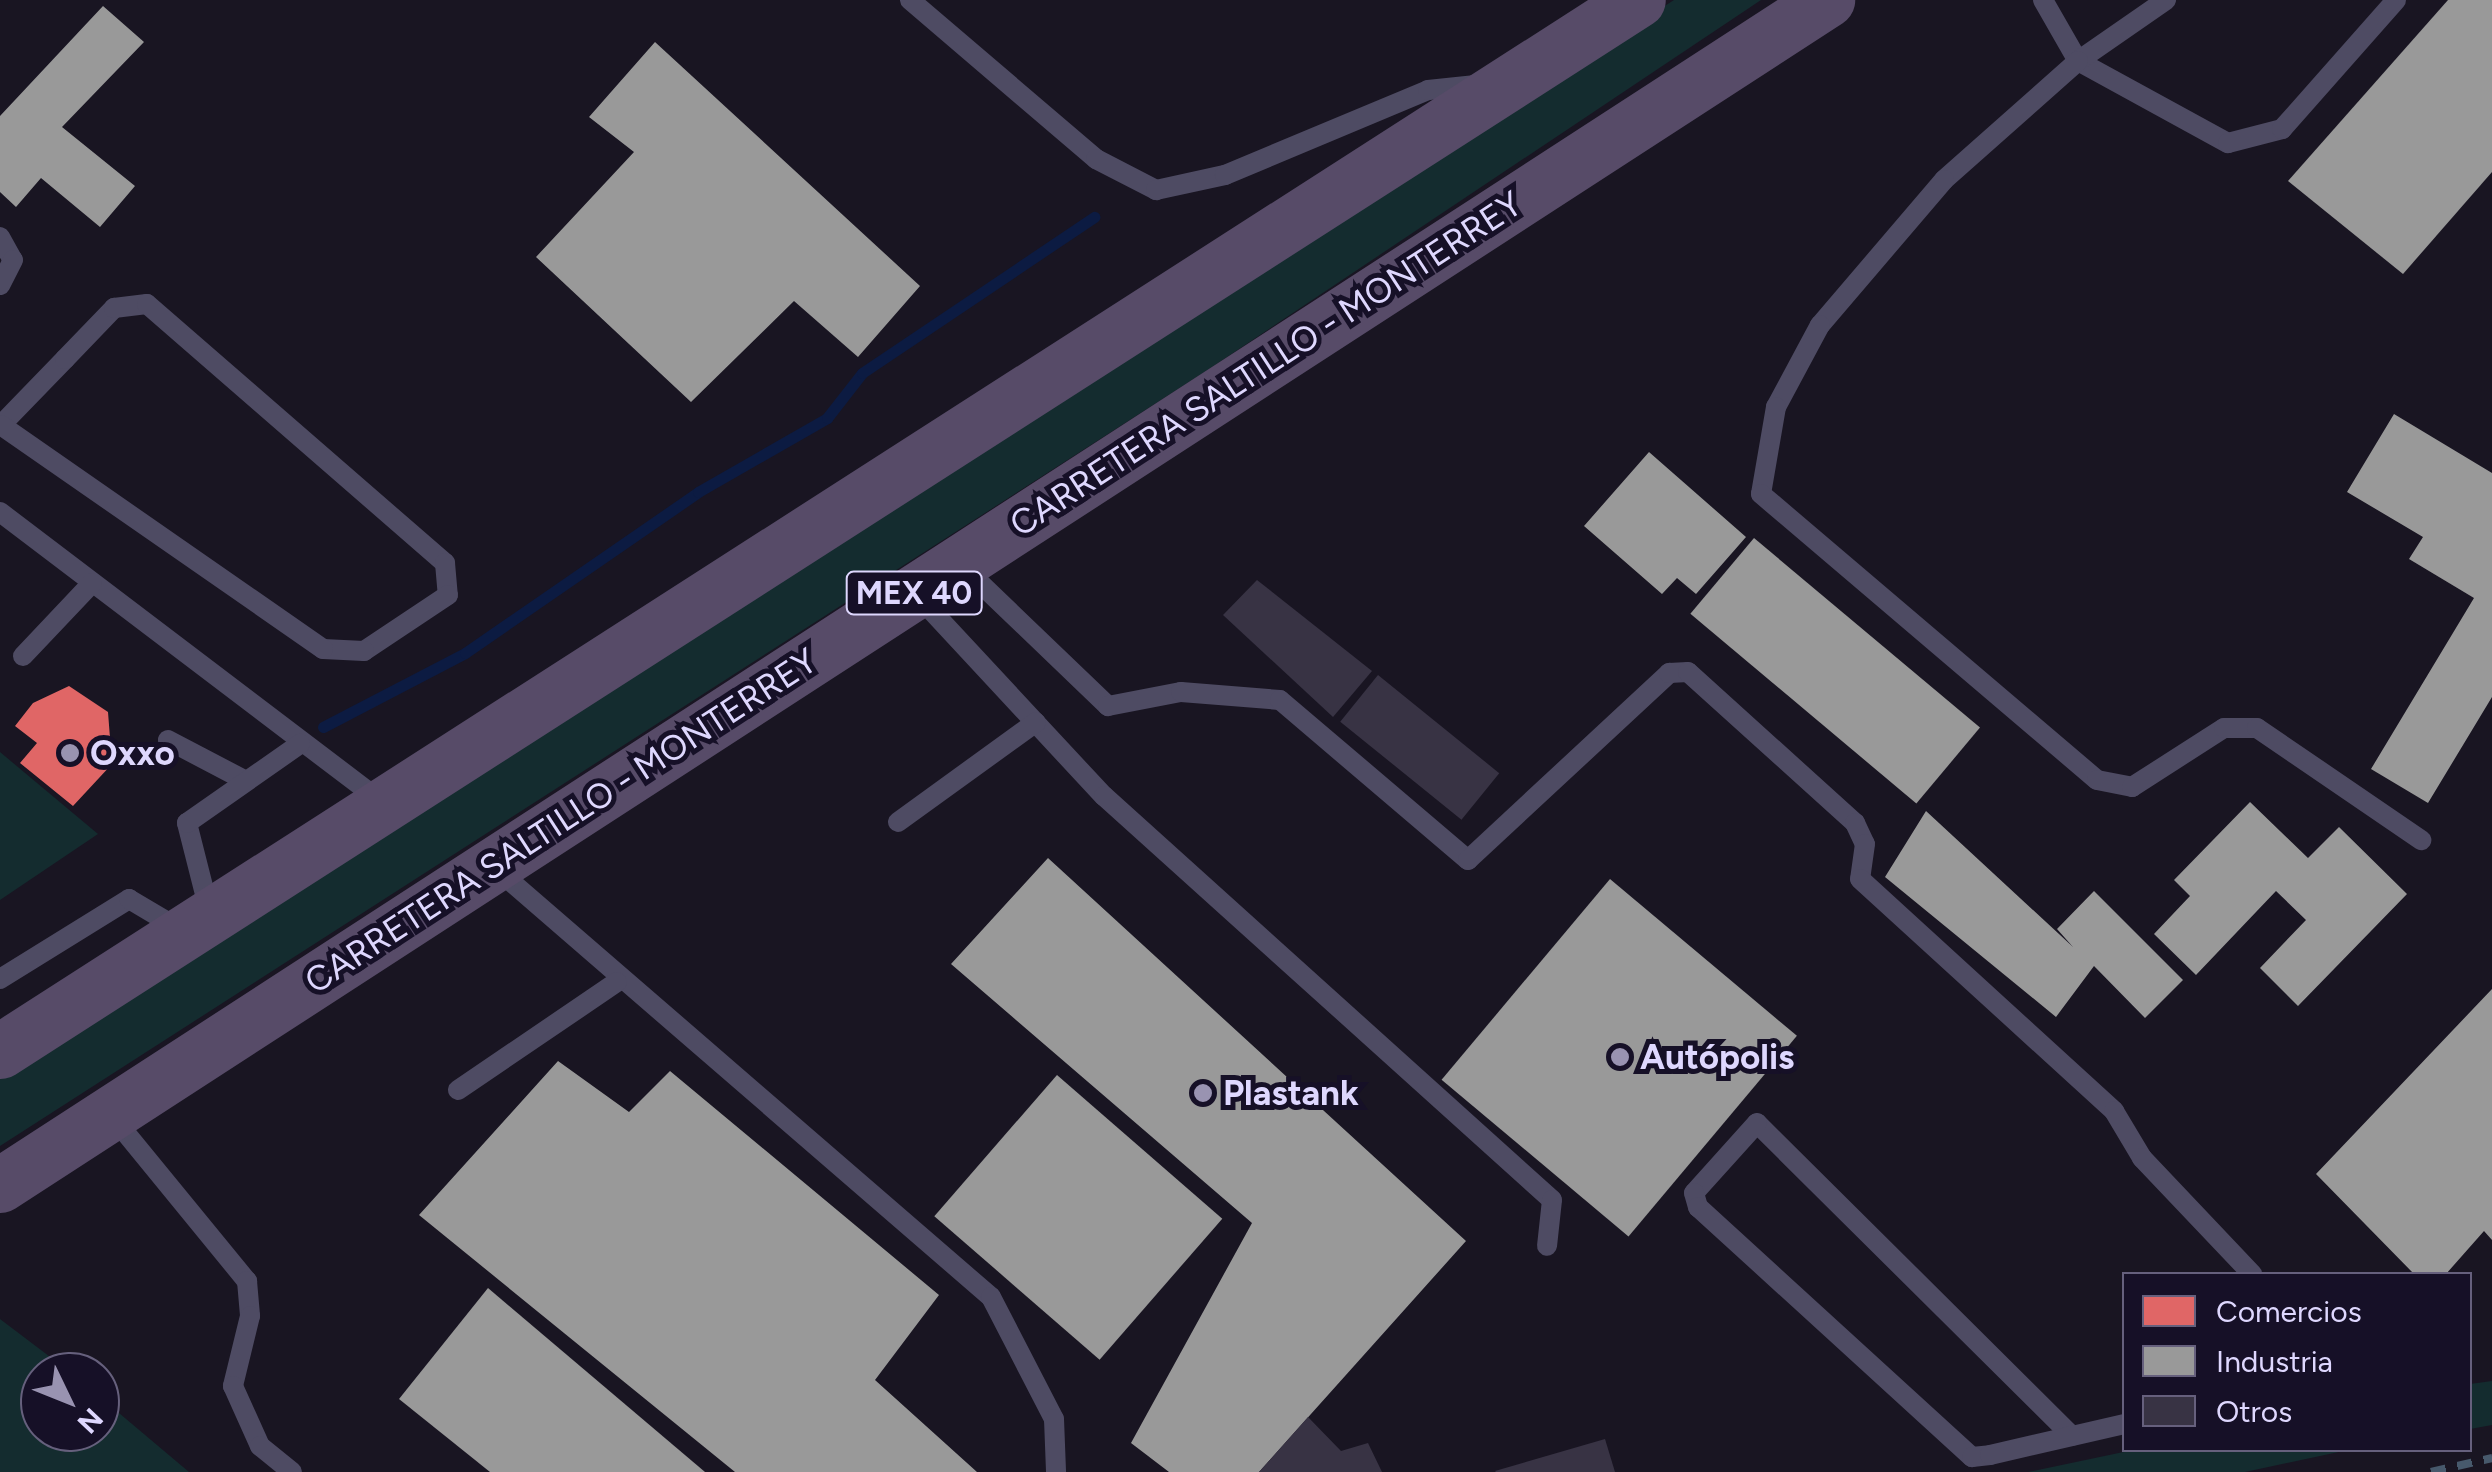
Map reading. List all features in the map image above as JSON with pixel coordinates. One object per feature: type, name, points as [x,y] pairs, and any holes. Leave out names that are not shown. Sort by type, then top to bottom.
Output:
[{"type":"main road","name":"MEX 40","points":[[0,1051],[1638,0]]},
{"type":"main road","name":"CARRETERA SALTILLO - MONTERREY","points":[[0,1185],[1827,0]]},
{"type":"lane","points":[[910,0],[1096,159],[1129,182],[1182,189],[1428,90],[1512,81]]},
{"type":"lane","points":[[2043,0],[2078,61],[2228,143],[2254,142],[2282,128],[2396,0]]},
{"type":"lane","points":[[2166,0],[2078,61],[1944,180],[1820,326],[1776,408],[1762,494],[2110,787],[2132,787],[2224,728],[2256,728],[2421,840]]},
{"type":"lane","points":[[0,237],[13,260],[0,285]]},
{"type":"lane","points":[[147,304],[445,563],[448,595],[364,651],[324,650],[1,426],[114,308],[147,304]]},
{"type":"lane","points":[[0,512],[300,744],[386,804]]},
{"type":"lane","points":[[937,578],[1036,722],[1104,796],[1552,1200],[1547,1246]]},
{"type":"lane","points":[[937,578],[1108,706],[1181,692],[1280,700],[1468,860],[1670,673],[1688,672],[1854,823],[1865,844],[1860,879],[2114,1112],[2142,1158],[2250,1272]]},
{"type":"lane","points":[[23,656],[92,583]]},
{"type":"lane","points":[[898,822],[1036,722]]},
{"type":"lane","points":[[168,740],[246,782]]},
{"type":"lane","points":[[0,979],[129,899],[198,925],[187,823],[300,744]]},
{"type":"lane","points":[[493,866],[616,982],[992,1298],[1054,1419],[1056,1472]]},
{"type":"lane","points":[[458,1090],[616,982]]},
{"type":"lane","points":[[110,1114],[242,1272],[252,1300],[233,1386],[260,1446],[292,1472]]},
{"type":"lane","points":[[2072,1436],[1757,1124],[1694,1193],[1698,1206],[1972,1456],[2072,1436],[2122,1424]]},
{"type":"green space","points":[[1674,0],[1761,0],[1206,371],[0,1146],[0,1078]]},
{"type":"green space","points":[[0,752],[98,834],[0,900]]},
{"type":"green space","points":[[0,1319],[44,1352],[20,1352],[20,1452],[120,1452],[120,1414],[189,1472],[0,1472]]},
{"type":"green space","points":[[2492,1381],[2492,1425],[2472,1429],[2472,1384]]},
{"type":"green space","points":[[2123,1452],[2339,1452],[2245,1472],[2028,1472]]},
{"type":"building: Comercios","name":"Oxxo","points":[[69,686],[108,712],[112,764],[73,806],[20,763],[37,743],[15,726],[33,703]]},
{"type":"building: Industria","points":[[2448,0],[2492,0],[2492,172],[2403,274],[2288,181]]},
{"type":"building: Industria","points":[[103,6],[144,42],[62,127],[135,186],[100,227],[41,178],[16,207],[0,192],[0,116]]},
{"type":"building: Industria","points":[[655,42],[920,286],[858,357],[794,301],[691,402],[536,257],[634,152],[589,117]]},
{"type":"building: Industria","points":[[2394,414],[2492,473],[2492,697],[2428,803],[2371,769],[2474,598],[2409,559],[2423,537],[2347,492]]},
{"type":"building: Industria","points":[[1649,452],[1746,537],[1696,594],[1677,578],[1662,594],[1584,526]]},
{"type":"building: Industria","points":[[1754,538],[1980,728],[1916,803],[1690,614]]},
{"type":"building: Industria","points":[[2250,802],[2308,858],[2339,827],[2407,894],[2298,1006],[2260,968],[2306,920],[2276,891],[2196,975],[2154,934],[2190,896],[2174,880]]},
{"type":"building: Industria","points":[[1926,811],[2073,947],[2057,929],[2094,891],[2183,980],[2145,1018],[2094,966],[2056,1017],[1885,877]]},
{"type":"building: Industria","name":"Plastank","points":[[1048,858],[1466,1241],[1259,1472],[1169,1472],[1131,1443],[1252,1223],[951,964]]},
{"type":"building: Industria","name":"Autópolis","points":[[1610,879],[1797,1036],[1629,1237],[1442,1080]]},
{"type":"building: Industria","points":[[2492,989],[2492,1240],[2484,1231],[2448,1272],[2412,1272],[2316,1174]]},
{"type":"building: Industria","points":[[558,1061],[629,1112],[670,1071],[939,1295],[875,1380],[977,1472],[735,1472],[419,1215]]},
{"type":"building: Industria","points":[[1057,1075],[1222,1219],[1100,1360],[934,1216]]},
{"type":"building: Industria","points":[[488,1288],[705,1472],[490,1472],[399,1399]]},
{"type":"building: Otros","points":[[1257,580],[1372,671],[1333,717],[1223,615]]},
{"type":"building: Otros","points":[[1378,675],[1499,773],[1461,820],[1340,722]]},
{"type":"building: Otros","points":[[1308,1417],[1341,1451],[1368,1443],[1382,1472],[1259,1472]]},
{"type":"building: Otros","points":[[1605,1439],[1615,1472],[1495,1471]]},
{"type":"waterway","points":[[323,727],[465,653],[698,492],[827,418],[862,373],[1094,217]]},
{"type":"railway","points":[[2431,1472],[2492,1458]]},
{"type":"place","name":"Oxxo","points":[[70,753]]},
{"type":"place","name":"Autópolis","points":[[1620,1057]]},
{"type":"place","name":"Plastank","points":[[1203,1093]]}]
